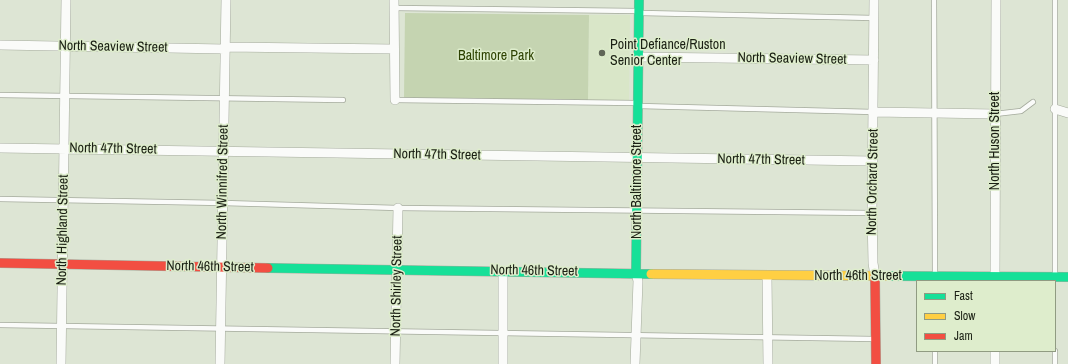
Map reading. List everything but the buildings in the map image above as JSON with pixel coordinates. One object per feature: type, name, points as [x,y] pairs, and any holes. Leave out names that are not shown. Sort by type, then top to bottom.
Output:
[{"type":"street","name":"North Highland Street","points":[[61,364],[66,0]]},
{"type":"street","name":"North Winnifred Street","points":[[220,364],[226,0]]},
{"type":"street","name":"North Baltimore Street","points":[[635,364],[636,288],[638,281],[636,273],[639,0]]},
{"type":"street","name":"North Orchard Street","points":[[874,0],[872,213],[873,262],[875,276],[876,364]]},
{"type":"street","name":"North Huson Street","points":[[995,279],[996,0]]},
{"type":"street","points":[[394,4],[395,100]]},
{"type":"street","name":"North Seaview Street","points":[[0,44],[394,49]]},
{"type":"street","name":"North Seaview Street","points":[[638,57],[874,60]]},
{"type":"street","points":[[1055,109],[1068,113]]},
{"type":"street","points":[[874,112],[995,114]]},
{"type":"street","name":"North 47th Street","points":[[0,148],[873,161]]},
{"type":"street","name":"North Shirley Street","points":[[395,364],[398,208]]},
{"type":"street","name":"North 46th Street","points":[[0,263],[767,276],[875,276],[935,279],[1055,279],[1068,277]]},
{"type":"street","points":[[503,364],[504,271]]},
{"type":"street","points":[[767,276],[768,364]]},
{"type":"street","points":[[995,352],[995,364]]},
{"type":"lane","points":[[934,0],[935,279]]},
{"type":"lane","points":[[1055,0],[1055,279]]},
{"type":"lane","points":[[394,4],[874,18]]},
{"type":"lane","points":[[0,95],[343,100]]},
{"type":"lane","points":[[395,100],[638,104],[874,112]]},
{"type":"lane","points":[[995,114],[1021,111],[1033,102]]},
{"type":"lane","points":[[0,199],[398,208],[637,209],[872,213]]},
{"type":"lane","points":[[0,325],[875,339]]},
{"type":"lane","points":[[935,352],[935,364]]},
{"type":"lane","points":[[1055,352],[1055,364]]},
{"type":"shaded area","points":[[589,15],[630,15],[629,100],[588,100]]},
{"type":"green space","name":"Baltimore Park","points":[[405,13],[589,15],[588,100],[404,98]]},
{"type":"traffic: fast","points":[[636,273],[639,0]]},
{"type":"traffic: fast","points":[[268,268],[651,274]]},
{"type":"traffic: fast","points":[[889,276],[1068,277]]},
{"type":"traffic: slow","points":[[651,274],[889,276]]},
{"type":"traffic: jam","points":[[0,263],[268,268]]},
{"type":"traffic: jam","points":[[875,276],[876,364]]},
{"type":"place","name":"Point Defiance/Ruston Senior Center","points":[[602,53]]}]
